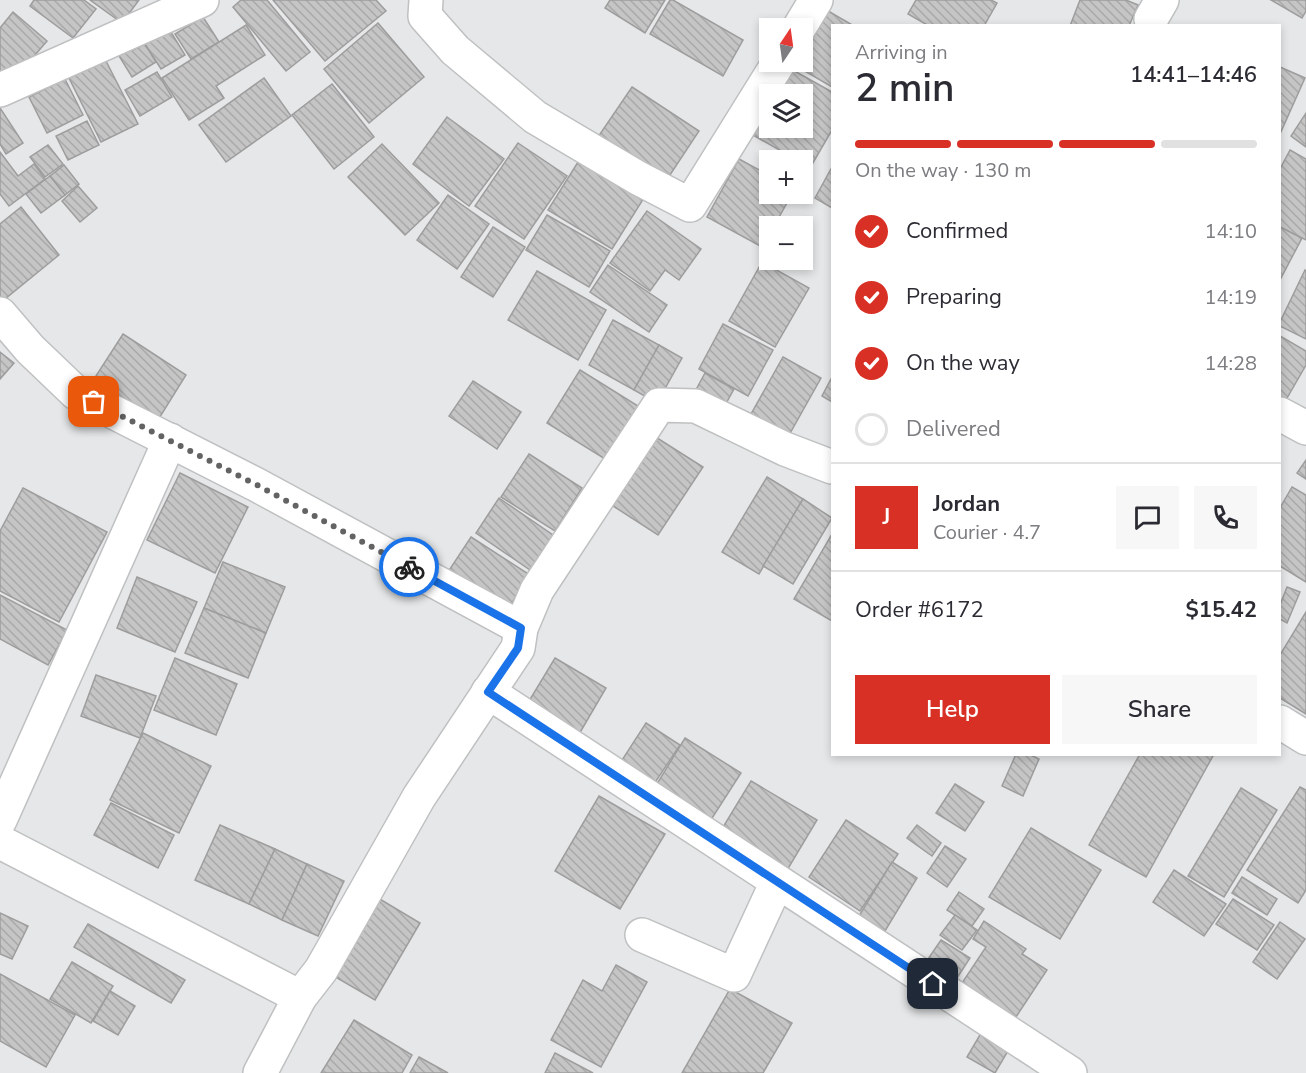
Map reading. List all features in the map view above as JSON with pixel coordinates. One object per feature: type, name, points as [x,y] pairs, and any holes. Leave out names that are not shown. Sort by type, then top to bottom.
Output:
[{"type":"street","points":[[0,90],[202,0]]},
{"type":"street","points":[[426,0],[425,16],[454,50],[535,117],[690,206],[773,72]]},
{"type":"street","points":[[805,18],[816,0]]},
{"type":"street","points":[[0,314],[30,349],[76,393],[257,485],[521,628]]},
{"type":"street","points":[[260,1073],[300,997],[321,970],[419,796],[518,648],[521,628],[537,590],[659,405],[696,406],[785,449],[831,467]]},
{"type":"street","points":[[1281,415],[1306,428]]},
{"type":"street","points":[[0,820],[170,440]]},
{"type":"street","points":[[488,692],[1070,1073]]},
{"type":"street","points":[[1281,723],[1306,738]]},
{"type":"street","points":[[0,842],[300,997]]},
{"type":"street","points":[[642,935],[734,975],[777,882]]},
{"type":"building","points":[[34,0],[84,0],[96,9],[73,38],[30,6]]},
{"type":"building","points":[[90,0],[139,0],[122,23]]},
{"type":"building","points":[[241,0],[267,0],[310,52],[286,71],[233,7]]},
{"type":"building","points":[[273,0],[376,0],[386,11],[325,61]]},
{"type":"building","points":[[610,0],[665,0],[645,33],[605,8]]},
{"type":"building","points":[[670,0],[743,40],[723,76],[650,34]]},
{"type":"building","points":[[916,0],[991,0],[997,3],[985,24],[926,24],[908,14]]},
{"type":"building","points":[[1080,0],[1126,0],[1138,5],[1130,24],[1071,24]]},
{"type":"building","points":[[1271,0],[1306,0],[1306,11],[1302,18]]},
{"type":"building","points":[[823,8],[851,24],[831,24],[831,86],[806,72],[813,72],[813,25]]},
{"type":"building","points":[[13,12],[47,41],[11,83],[0,73],[0,28]]},
{"type":"building","points":[[203,17],[219,42],[191,59],[175,34]]},
{"type":"building","points":[[378,23],[424,77],[369,123],[324,69]]},
{"type":"building","points":[[246,25],[265,55],[216,86],[224,98],[189,120],[162,78]]},
{"type":"building","points":[[169,29],[185,55],[161,69],[145,44]]},
{"type":"building","points":[[129,43],[133,50],[145,44],[156,62],[132,77],[116,51]]},
{"type":"building","points":[[106,61],[138,124],[101,142],[69,78]]},
{"type":"building","points":[[1281,67],[1305,78],[1281,132]]},
{"type":"building","points":[[157,72],[172,97],[140,116],[125,90]]},
{"type":"building","points":[[777,72],[796,72],[831,91],[831,132],[813,163],[813,150],[779,150],[744,130],[759,104],[759,138],[813,138],[813,84],[770,84]]},
{"type":"building","points":[[264,78],[291,116],[226,162],[199,125]]},
{"type":"building","points":[[65,79],[83,115],[47,133],[29,97]]},
{"type":"building","points":[[332,84],[374,137],[334,169],[292,115]]},
{"type":"building","points":[[632,87],[699,131],[666,181],[598,137]]},
{"type":"building","points":[[0,108],[23,143],[6,154],[0,144]]},
{"type":"building","points":[[1306,113],[1306,147],[1291,136]]},
{"type":"building","points":[[447,117],[504,159],[469,206],[413,164]]},
{"type":"building","points":[[87,121],[99,145],[68,160],[56,136]]},
{"type":"building","points":[[518,143],[567,176],[524,239],[475,206]]},
{"type":"building","points":[[382,144],[439,203],[405,235],[348,177]]},
{"type":"building","points":[[48,145],[63,164],[45,177],[30,157]]},
{"type":"building","points":[[1290,150],[1306,159],[1306,240],[1281,228],[1281,167]]},
{"type":"building","points":[[0,152],[18,176],[34,164],[45,179],[9,206],[0,194]]},
{"type":"building","points":[[583,154],[647,193],[612,249],[548,210]]},
{"type":"building","points":[[739,159],[759,170],[759,204],[786,204],[780,216],[759,216],[759,245],[707,217]]},
{"type":"building","points":[[64,165],[79,184],[65,195],[50,176]]},
{"type":"building","points":[[831,169],[831,207],[815,198]]},
{"type":"building","points":[[50,176],[65,195],[41,213],[26,194]]},
{"type":"building","points":[[78,186],[97,208],[80,222],[62,201]]},
{"type":"building","points":[[448,195],[489,224],[457,269],[417,240]]},
{"type":"building","points":[[21,207],[59,255],[0,303],[0,224]]},
{"type":"building","points":[[647,211],[701,249],[679,280],[665,270],[650,291],[610,263]]},
{"type":"building","points":[[547,215],[610,251],[589,287],[526,250]]},
{"type":"building","points":[[493,227],[525,247],[493,297],[461,277]]},
{"type":"building","points":[[1281,228],[1302,238],[1281,278]]},
{"type":"building","points":[[608,265],[667,305],[649,332],[590,292]]},
{"type":"building","points":[[759,267],[759,270],[776,270],[809,288],[775,347],[729,321]]},
{"type":"building","points":[[1305,270],[1306,339],[1281,326],[1281,320]]},
{"type":"building","points":[[537,271],[606,310],[578,360],[508,320]]},
{"type":"building","points":[[613,320],[659,345],[634,390],[589,365]]},
{"type":"building","points":[[723,324],[773,350],[748,396],[699,369]]},
{"type":"building","points":[[123,334],[186,375],[158,420],[94,379]]},
{"type":"building","points":[[1281,337],[1306,351],[1306,365],[1283,405],[1281,403]]},
{"type":"building","points":[[659,345],[682,358],[657,403],[634,390]]},
{"type":"building","points":[[0,352],[14,363],[0,379]]},
{"type":"building","points":[[783,357],[821,378],[784,444],[746,423]]},
{"type":"building","points":[[580,370],[638,406],[605,459],[547,423]]},
{"type":"building","points":[[705,373],[734,389],[719,416],[690,401]]},
{"type":"building","points":[[831,379],[831,401],[822,396]]},
{"type":"building","points":[[473,381],[521,412],[497,449],[449,416]]},
{"type":"building","points":[[654,436],[703,467],[658,535],[610,504]]},
{"type":"building","points":[[529,454],[582,488],[555,531],[501,497]]},
{"type":"building","points":[[1306,460],[1306,479],[1297,473]]},
{"type":"building","points":[[180,473],[248,507],[215,573],[147,540]]},
{"type":"building","points":[[767,477],[803,499],[759,574],[722,552]]},
{"type":"building","points":[[1292,487],[1306,495],[1306,582],[1281,567],[1281,506]]},
{"type":"building","points":[[23,488],[107,532],[59,622],[0,591],[0,531]]},
{"type":"building","points":[[499,498],[553,535],[530,570],[476,533]]},
{"type":"building","points":[[803,499],[831,517],[793,584],[763,566]]},
{"type":"building","points":[[831,536],[831,620],[794,599]]},
{"type":"building","points":[[471,537],[530,575],[503,617],[444,578]]},
{"type":"building","points":[[223,562],[285,587],[266,633],[204,608]]},
{"type":"building","points":[[137,577],[197,602],[175,652],[117,628]]},
{"type":"building","points":[[1287,587],[1300,592],[1287,623],[1281,620],[1281,602]]},
{"type":"building","points":[[0,595],[67,630],[48,665],[0,639]]},
{"type":"building","points":[[204,608],[266,633],[248,678],[185,653]]},
{"type":"building","points":[[1306,612],[1306,714],[1281,699],[1281,653]]},
{"type":"building","points":[[175,658],[237,684],[216,735],[154,710]]},
{"type":"building","points":[[555,658],[606,688],[578,736],[526,706]]},
{"type":"building","points":[[96,675],[156,696],[140,738],[81,716]]},
{"type":"building","points":[[646,723],[680,745],[648,793],[615,771]]},
{"type":"building","points":[[143,733],[211,766],[179,833],[110,800]]},
{"type":"building","points":[[685,738],[741,773],[707,826],[652,792]]},
{"type":"building","points":[[1015,756],[1033,756],[1039,759],[1023,796],[1002,786]]},
{"type":"building","points":[[1139,756],[1213,756],[1146,877],[1089,845]]},
{"type":"building","points":[[751,781],[817,820],[783,877],[717,837]]},
{"type":"building","points":[[955,784],[984,802],[965,831],[936,813]]},
{"type":"building","points":[[1300,787],[1306,790],[1306,890],[1298,903],[1247,870]]},
{"type":"building","points":[[1241,788],[1277,810],[1224,897],[1188,876]]},
{"type":"building","points":[[599,796],[665,834],[620,909],[555,871]]},
{"type":"building","points":[[111,803],[174,835],[158,868],[94,835]]},
{"type":"building","points":[[846,820],[898,854],[860,911],[809,877]]},
{"type":"building","points":[[220,825],[275,849],[249,904],[195,880]]},
{"type":"building","points":[[917,825],[941,843],[932,856],[907,838]]},
{"type":"building","points":[[1031,828],[1101,870],[1060,939],[989,897]]},
{"type":"building","points":[[945,846],[966,859],[947,887],[927,873]]},
{"type":"building","points":[[275,849],[307,864],[282,920],[249,904]]},
{"type":"building","points":[[892,862],[917,878],[885,931],[859,916]]},
{"type":"building","points":[[307,864],[344,881],[318,936],[282,920]]},
{"type":"building","points":[[1174,870],[1226,904],[1204,936],[1153,902]]},
{"type":"building","points":[[1242,877],[1277,899],[1267,915],[1232,893]]},
{"type":"building","points":[[959,892],[984,909],[972,926],[947,910]]},
{"type":"building","points":[[378,898],[420,923],[375,1000],[332,975]]},
{"type":"building","points":[[1233,899],[1274,925],[1257,950],[1216,924]]},
{"type":"building","points":[[0,913],[28,926],[12,959],[0,954]]},
{"type":"building","points":[[955,915],[977,930],[962,950],[940,935]]},
{"type":"building","points":[[984,921],[1026,949],[1022,954],[1047,970],[1012,1023],[958,989],[986,947],[973,939]]},
{"type":"building","points":[[1280,922],[1305,939],[1277,979],[1253,962]]},
{"type":"building","points":[[88,924],[185,980],[171,1003],[74,947]]},
{"type":"building","points":[[941,940],[970,958],[957,978],[928,959]]},
{"type":"building","points":[[72,962],[113,986],[91,1023],[50,999]]},
{"type":"building","points":[[616,965],[647,982],[601,1067],[551,1040],[583,980],[602,991]]},
{"type":"building","points":[[0,974],[75,1015],[46,1067],[0,1041]]},
{"type":"building","points":[[730,989],[792,1023],[763,1073],[682,1073]]},
{"type":"building","points":[[110,991],[135,1006],[118,1035],[93,1021]]},
{"type":"building","points":[[354,1020],[412,1055],[402,1073],[321,1073]]},
{"type":"building","points":[[984,1028],[1012,1044],[995,1073],[967,1057]]},
{"type":"building","points":[[555,1053],[593,1073],[545,1073]]},
{"type":"building","points":[[419,1057],[448,1073],[410,1073]]},
{"type":"way so far","points":[[94,402],[257,485],[409,567]]},
{"type":"route","points":[[409,567],[521,628],[518,648],[488,692],[933,984]]}]
